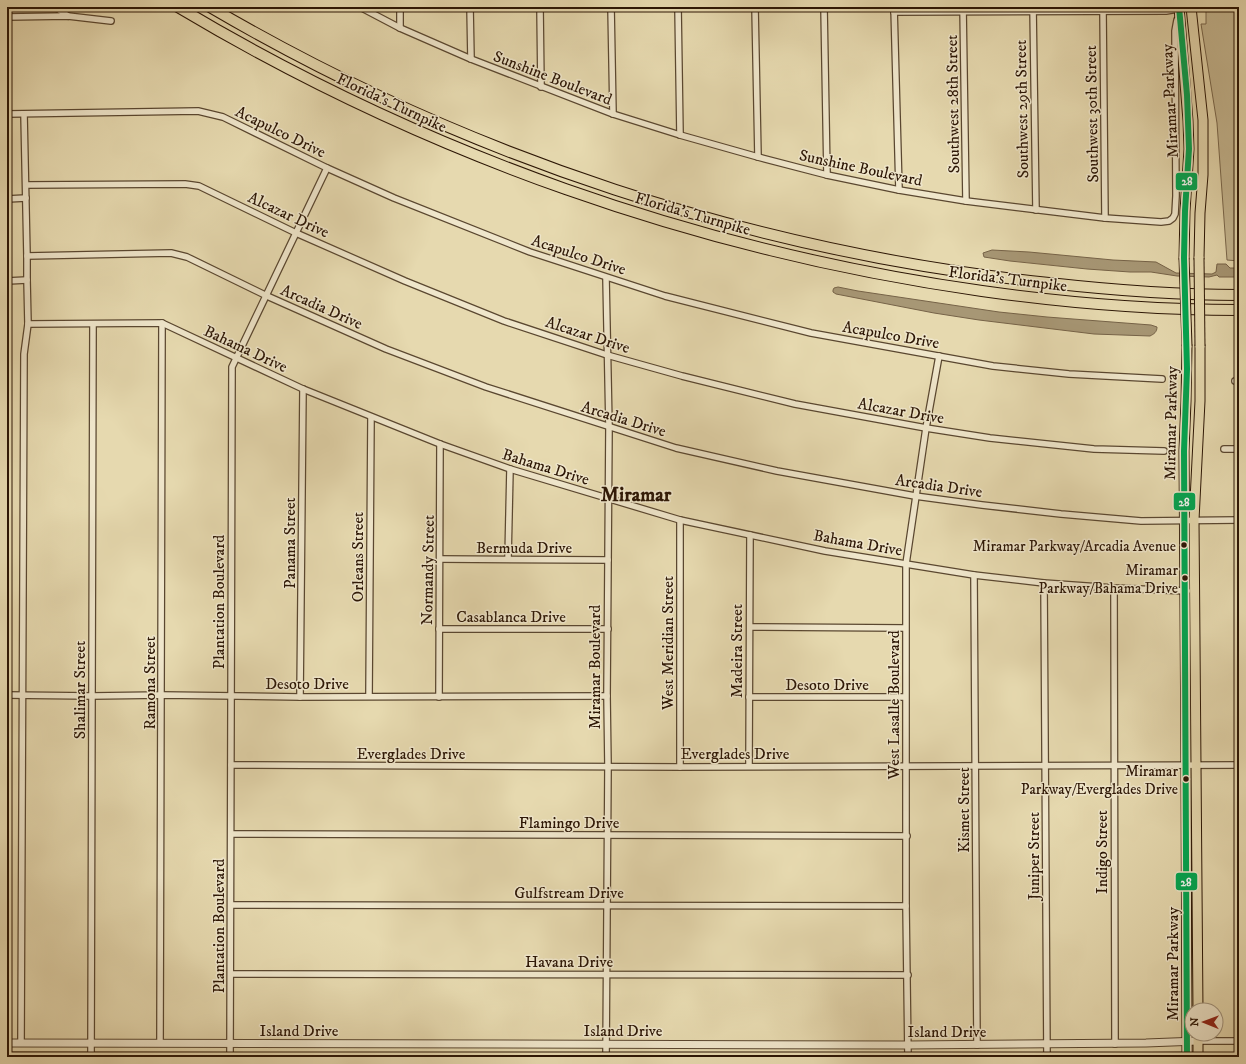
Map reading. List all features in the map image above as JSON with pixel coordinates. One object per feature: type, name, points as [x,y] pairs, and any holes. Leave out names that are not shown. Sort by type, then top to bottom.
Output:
[{"type":"highway","name":"Florida's Turnpike","points":[[178,7],[241,44],[408,127],[536,179],[607,204],[669,223],[793,256],[867,272],[945,285],[1083,302],[1171,309],[1239,310]]},
{"type":"highway","name":"Florida's Turnpike","points":[[210,7],[308,61],[436,122],[574,176],[709,218],[834,249],[906,263],[991,276],[1126,290],[1239,295]]},
{"type":"main road","name":"Miramar Parkway","points":[[1190,7],[1203,120],[1203,175],[1199,258],[1200,401],[1194,520],[1198,1002]]},
{"type":"main road","name":"Miramar Parkway","points":[[1179,8],[1189,149],[1184,258],[1187,346],[1184,451],[1187,1002]]},
{"type":"main road","name":"Miramar Parkway","points":[[1187,1042],[1187,1057]]},
{"type":"main road","points":[[1198,1042],[1198,1057]]},
{"type":"street","points":[[55,7],[68,16]]},
{"type":"street","name":"Sunshine Boulevard","points":[[360,7],[400,28],[541,87],[613,114],[680,136],[758,157],[827,175],[899,190],[966,201],[1105,218],[1165,222],[1171,220],[1175,214],[1175,31],[1179,8]]},
{"type":"street","points":[[400,7],[400,28]]},
{"type":"street","points":[[470,7],[471,59]]},
{"type":"street","points":[[540,7],[541,87]]},
{"type":"street","points":[[611,7],[613,114]]},
{"type":"street","points":[[678,7],[680,136]]},
{"type":"street","points":[[755,7],[758,157]]},
{"type":"street","points":[[824,7],[827,175]]},
{"type":"street","points":[[899,190],[894,9],[1166,11],[1190,7]]},
{"type":"street","name":"Southwest 28th Street","points":[[963,9],[966,201]]},
{"type":"street","name":"Southwest 29th Street","points":[[1033,9],[1036,210]]},
{"type":"street","name":"Southwest 30th Street","points":[[1103,11],[1105,218]]},
{"type":"street","points":[[7,17],[68,16],[110,21]]},
{"type":"street","name":"Acapulco Drive","points":[[7,114],[198,111],[223,117],[327,168],[394,198],[530,252],[665,296],[811,333],[993,366],[1069,374],[1162,379]]},
{"type":"street","points":[[21,1043],[24,354],[28,324],[24,114]]},
{"type":"street","name":"Plantation Boulevard","points":[[230,1056],[232,367],[327,168]]},
{"type":"street","name":"Alcazar Drive","points":[[26,185],[185,184],[199,186],[405,281],[504,321],[607,355],[682,376],[795,404],[990,438],[1094,449],[1164,451]]},
{"type":"street","points":[[7,199],[26,198]]},
{"type":"street","name":"Arcadia Drive","points":[[27,256],[171,252],[187,257],[266,296],[386,349],[479,384],[676,448],[777,471],[915,496],[1061,514],[1141,521],[1239,520]]},
{"type":"street","name":"Miramar Boulevard","points":[[606,278],[609,427],[608,629],[606,696],[608,766],[606,1057]]},
{"type":"street","points":[[7,281],[27,280]]},
{"type":"street","name":"Bahama Drive","points":[[28,324],[162,323],[303,389],[440,444],[510,469],[680,520],[825,551],[974,574],[1044,583],[1114,588],[1195,591]]},
{"type":"street","name":"Ramona Street","points":[[160,1043],[162,323]]},
{"type":"street","name":"Shalimar Street","points":[[91,1056],[93,324]]},
{"type":"street","name":"West Lasalle Boulevard","points":[[908,1057],[905,697],[906,564],[926,428],[940,356]]},
{"type":"street","name":"Panama Street","points":[[300,696],[303,389]]},
{"type":"street","name":"Orleans Street","points":[[369,696],[371,417]]},
{"type":"street","name":"Normandy Street","points":[[439,697],[440,444]]},
{"type":"street","points":[[1224,449],[1239,449]]},
{"type":"street","points":[[508,559],[510,469]]},
{"type":"street","name":"West Meridian Street","points":[[680,520],[680,767]]},
{"type":"street","name":"Madeira Street","points":[[749,766],[750,535]]},
{"type":"street","name":"Bermuda Drive","points":[[440,559],[608,560]]},
{"type":"street","name":"Kismet Street","points":[[974,574],[977,1045]]},
{"type":"street","name":"Juniper Street","points":[[1044,583],[1047,1057]]},
{"type":"street","name":"Indigo Street","points":[[1114,588],[1115,1044]]},
{"type":"street","points":[[750,627],[905,628]]},
{"type":"street","name":"Casablanca Drive","points":[[439,629],[608,629]]},
{"type":"street","name":"Desoto Drive","points":[[7,695],[439,697],[606,696]]},
{"type":"street","name":"Desoto Drive","points":[[749,696],[905,697]]},
{"type":"street","name":"Everglades Drive","points":[[231,766],[680,767],[1239,765]]},
{"type":"street","name":"Flamingo Drive","points":[[231,834],[907,836]]},
{"type":"street","name":"Gulfstream Drive","points":[[231,905],[906,906]]},
{"type":"street","name":"Havana Drive","points":[[231,974],[908,974]]},
{"type":"street","name":"Island Drive","points":[[1224,1040],[1239,1041]]},
{"type":"street","name":"Island Drive","points":[[7,1043],[977,1045],[1187,1042]]},
{"type":"street","name":"Island Drive","points":[[7,1056],[506,1057]]},
{"type":"street","points":[[1103,1057],[1239,1056]]},
{"type":"street","name":"Island Drive","points":[[707,1057],[950,1057]]},
{"type":"shaded area","points":[[1206,11],[1239,11],[1239,261],[1227,260],[1217,123],[1201,24],[1206,24]]},
{"type":"shaded area","points":[[992,250],[1156,262],[1176,273],[1212,274],[1216,272],[1217,264],[1226,264],[1230,268],[1239,268],[1239,277],[1219,277],[1217,275],[1209,277],[1177,276],[1151,272],[1087,269],[984,257],[983,253]]},
{"type":"shaded area","points":[[838,287],[999,312],[1151,325],[1157,327],[1157,329],[1155,333],[1150,336],[1094,334],[979,320],[836,294],[833,290],[834,288]]},
{"type":"transit line","name":"28","points":[[1179,7],[1187,95],[1189,149],[1184,258],[1187,369],[1184,451],[1187,1057]]},
{"type":"place","name":"Miramar Parkway/Arcadia Avenue","points":[[1184,545]]},
{"type":"place","name":"Miramar Parkway/Bahama Drive","points":[[1185,578]]},
{"type":"place","name":"Miramar Parkway/Everglades Drive","points":[[1186,779]]},
{"type":"district","name":"Miramar","points":[[636,494]]}]
